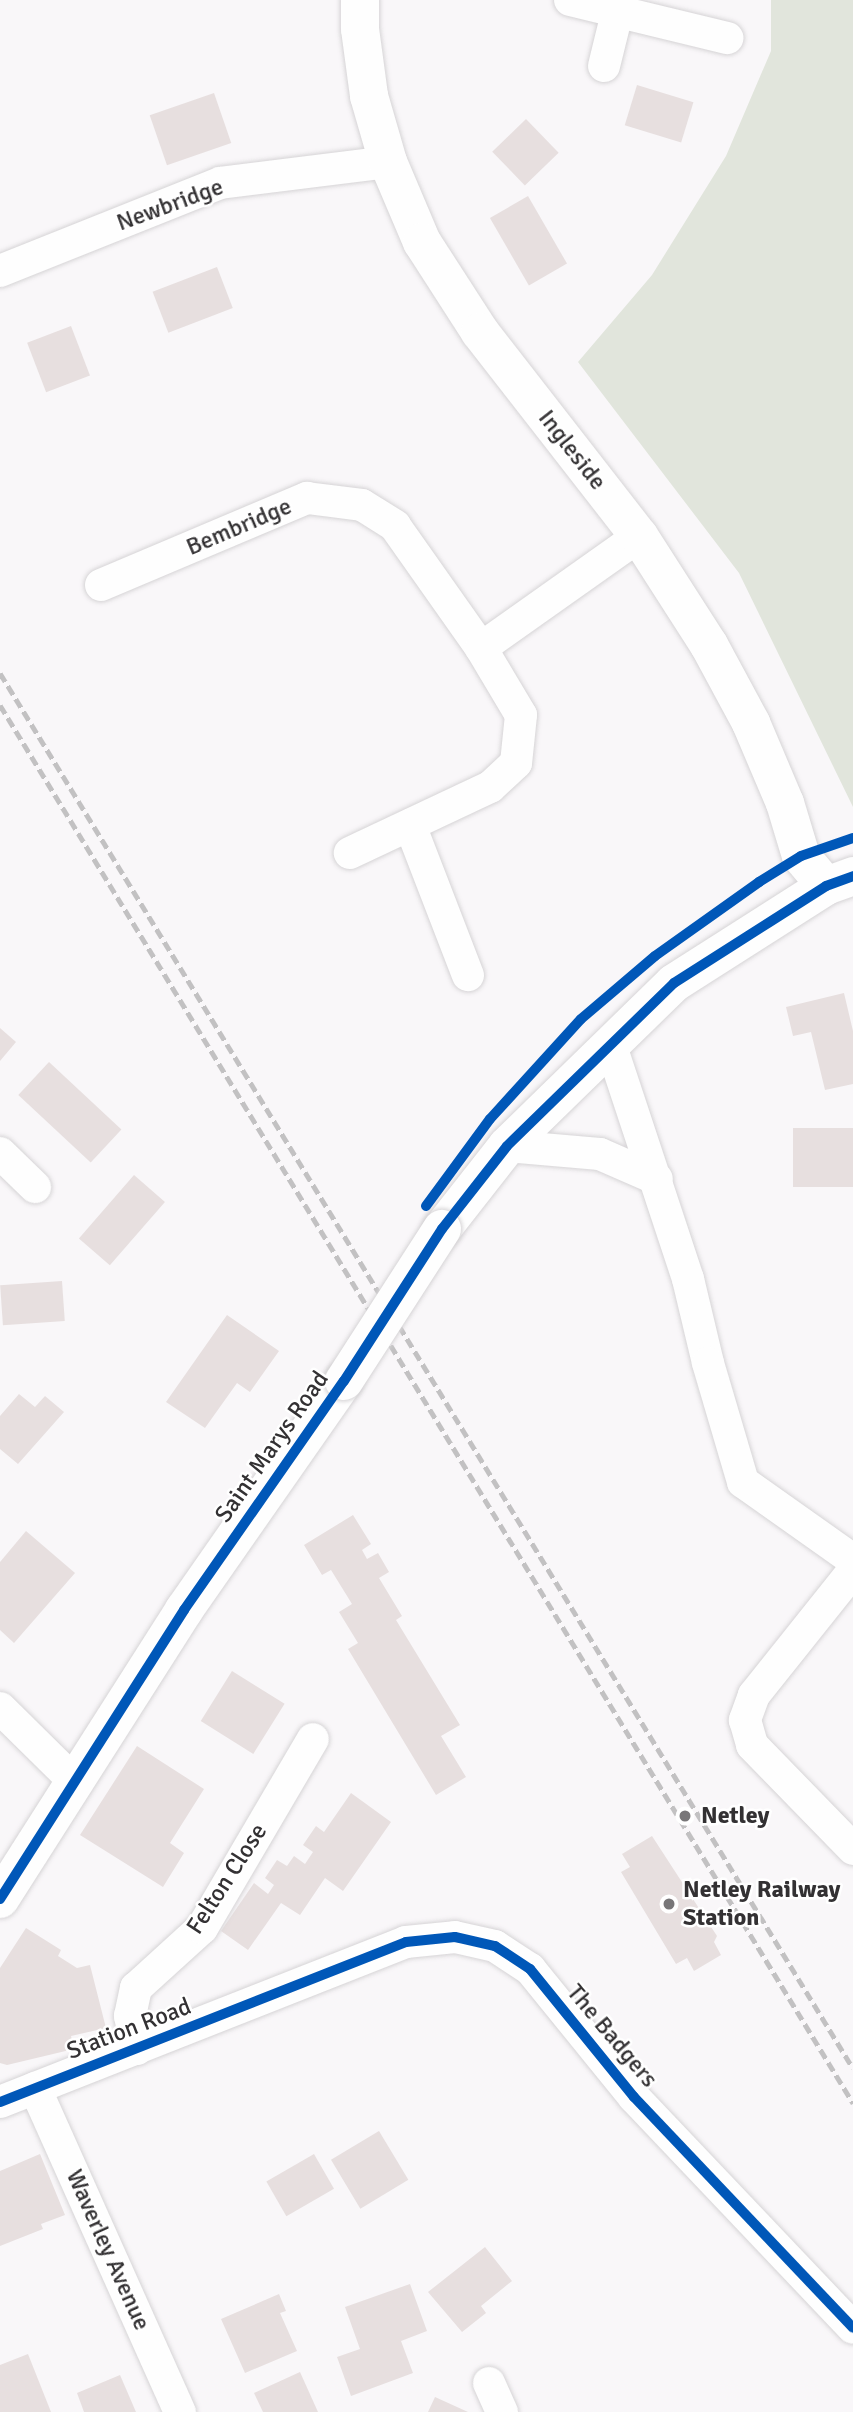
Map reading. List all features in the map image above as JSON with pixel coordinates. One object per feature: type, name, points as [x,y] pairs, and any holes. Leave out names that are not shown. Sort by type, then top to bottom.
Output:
[{"type":"street","name":"Ingleside","points":[[360,0],[360,29],[369,96],[388,162],[422,242],[480,332],[639,536],[709,645],[751,723],[785,803],[801,856],[839,881]]},
{"type":"street","points":[[570,0],[727,38]]},
{"type":"street","points":[[604,66],[617,13]]},
{"type":"street","name":"Newbridge","points":[[0,271],[220,183],[388,162]]},
{"type":"street","name":"Bembridge","points":[[102,585],[307,498],[362,505],[395,526],[481,648],[521,715],[516,763],[490,787],[350,853]]},
{"type":"street","points":[[481,648],[639,536]]},
{"type":"street","points":[[410,825],[468,975]]},
{"type":"street","name":"Saint Marys Road","points":[[0,1899],[184,1610],[344,1381],[442,1229],[507,1146],[674,983],[839,881]]},
{"type":"street","points":[[610,1043],[688,1279],[708,1363],[743,1482],[853,1560]]},
{"type":"street","points":[[507,1146],[600,1154],[657,1179]]},
{"type":"street","points":[[0,1153],[36,1187]]},
{"type":"street","points":[[853,1571],[754,1695],[745,1720],[752,1745],[853,1849]]},
{"type":"street","points":[[0,1709],[76,1783]]},
{"type":"street","name":"Felton Close","points":[[138,2049],[130,2016],[136,1988],[202,1928],[313,1740]]},
{"type":"street","name":"The Badgers","points":[[273,1994],[406,1942],[455,1937],[495,1946],[530,1969],[634,2098],[853,2328]]},
{"type":"street","name":"Station Road","points":[[0,2102],[273,1994]]},
{"type":"street","name":"Waverley Avenue","points":[[36,2088],[180,2412]]},
{"type":"street","points":[[489,2383],[502,2412]]},
{"type":"shaded area","points":[[771,0],[853,0],[853,807],[739,573],[578,362],[652,275],[726,156],[771,51]]},
{"type":"building","points":[[637,85],[693,102],[681,142],[625,125]]},
{"type":"building","points":[[214,93],[231,143],[167,165],[150,115]]},
{"type":"building","points":[[526,119],[559,153],[525,185],[492,152]]},
{"type":"building","points":[[528,196],[567,264],[529,286],[490,218]]},
{"type":"building","points":[[217,267],[233,308],[168,333],[153,292]]},
{"type":"building","points":[[71,326],[90,375],[46,392],[27,343]]},
{"type":"building","points":[[844,993],[853,1031],[853,1084],[825,1090],[811,1032],[793,1036],[786,1007]]},
{"type":"building","points":[[0,1028],[16,1042],[0,1061]]},
{"type":"building","points":[[49,1062],[121,1130],[91,1162],[18,1095]]},
{"type":"building","points":[[793,1128],[853,1128],[853,1187],[793,1187]]},
{"type":"building","points":[[134,1175],[165,1202],[110,1265],[79,1238]]},
{"type":"building","points":[[62,1281],[65,1321],[3,1325],[0,1285]]},
{"type":"building","points":[[227,1315],[279,1351],[250,1392],[237,1383],[205,1428],[166,1402]]},
{"type":"building","points":[[19,1394],[35,1407],[45,1396],[64,1412],[18,1464],[0,1449],[0,1416]]},
{"type":"building","points":[[353,1515],[371,1544],[362,1550],[367,1559],[378,1553],[389,1572],[379,1578],[402,1616],[396,1620],[460,1725],[441,1736],[466,1777],[436,1795],[348,1649],[358,1643],[339,1612],[352,1604],[331,1570],[322,1575],[304,1545]]},
{"type":"building","points":[[26,1531],[75,1573],[14,1643],[0,1630],[0,1562]]},
{"type":"building","points":[[232,1671],[285,1704],[253,1754],[201,1721]]},
{"type":"building","points":[[137,1746],[204,1789],[170,1843],[184,1853],[163,1887],[80,1835]]},
{"type":"building","points":[[351,1793],[391,1822],[343,1891],[325,1878],[300,1915],[281,1903],[248,1950],[221,1931],[254,1883],[268,1894],[274,1885],[265,1878],[277,1860],[287,1866],[294,1856],[305,1864],[313,1852],[303,1845],[316,1826],[324,1832]]},
{"type":"building","name":"Netley Railway Station","points":[[652,1836],[717,1936],[714,1942],[721,1955],[694,1971],[687,1958],[676,1964],[621,1872],[630,1867],[622,1854]]},
{"type":"building","points":[[26,1928],[61,1950],[58,1956],[77,1968],[90,1965],[106,2028],[71,2036],[74,2049],[7,2065],[0,2063],[0,1968]]},
{"type":"building","points":[[379,2131],[408,2180],[360,2209],[331,2160]]},
{"type":"building","points":[[40,2154],[65,2215],[41,2224],[43,2229],[0,2246],[0,2171]]},
{"type":"building","points":[[314,2154],[334,2189],[286,2216],[266,2182]]},
{"type":"building","points":[[485,2247],[512,2281],[481,2306],[486,2313],[462,2332],[428,2292]]},
{"type":"building","points":[[410,2284],[427,2331],[401,2341],[413,2373],[351,2396],[337,2357],[360,2349],[345,2307]]},
{"type":"building","points":[[279,2294],[286,2311],[280,2313],[297,2351],[245,2373],[221,2319]]},
{"type":"building","points":[[28,2354],[51,2412],[0,2412],[0,2365]]},
{"type":"building","points":[[300,2372],[318,2412],[263,2412],[254,2393]]},
{"type":"building","points":[[120,2375],[136,2412],[84,2412],[77,2393]]},
{"type":"building","points":[[435,2397],[468,2412],[428,2412]]},
{"type":"railway","points":[[0,673],[853,2068]]},
{"type":"railway","points":[[0,705],[853,2103]]},
{"type":"cycle path","points":[[426,1206],[490,1119],[581,1019],[655,956],[759,882],[801,856],[853,838]]},
{"type":"cycle path","points":[[0,1899],[184,1610],[344,1381],[442,1229],[507,1146],[674,983],[826,886],[853,876]]},
{"type":"cycle path","points":[[0,2102],[406,1942],[455,1937],[495,1946],[530,1969],[634,2097],[853,2328]]},
{"type":"place","name":"Netley","points":[[685,1816]]},
{"type":"place","name":"Netley Railway Station","points":[[669,1904]]}]
